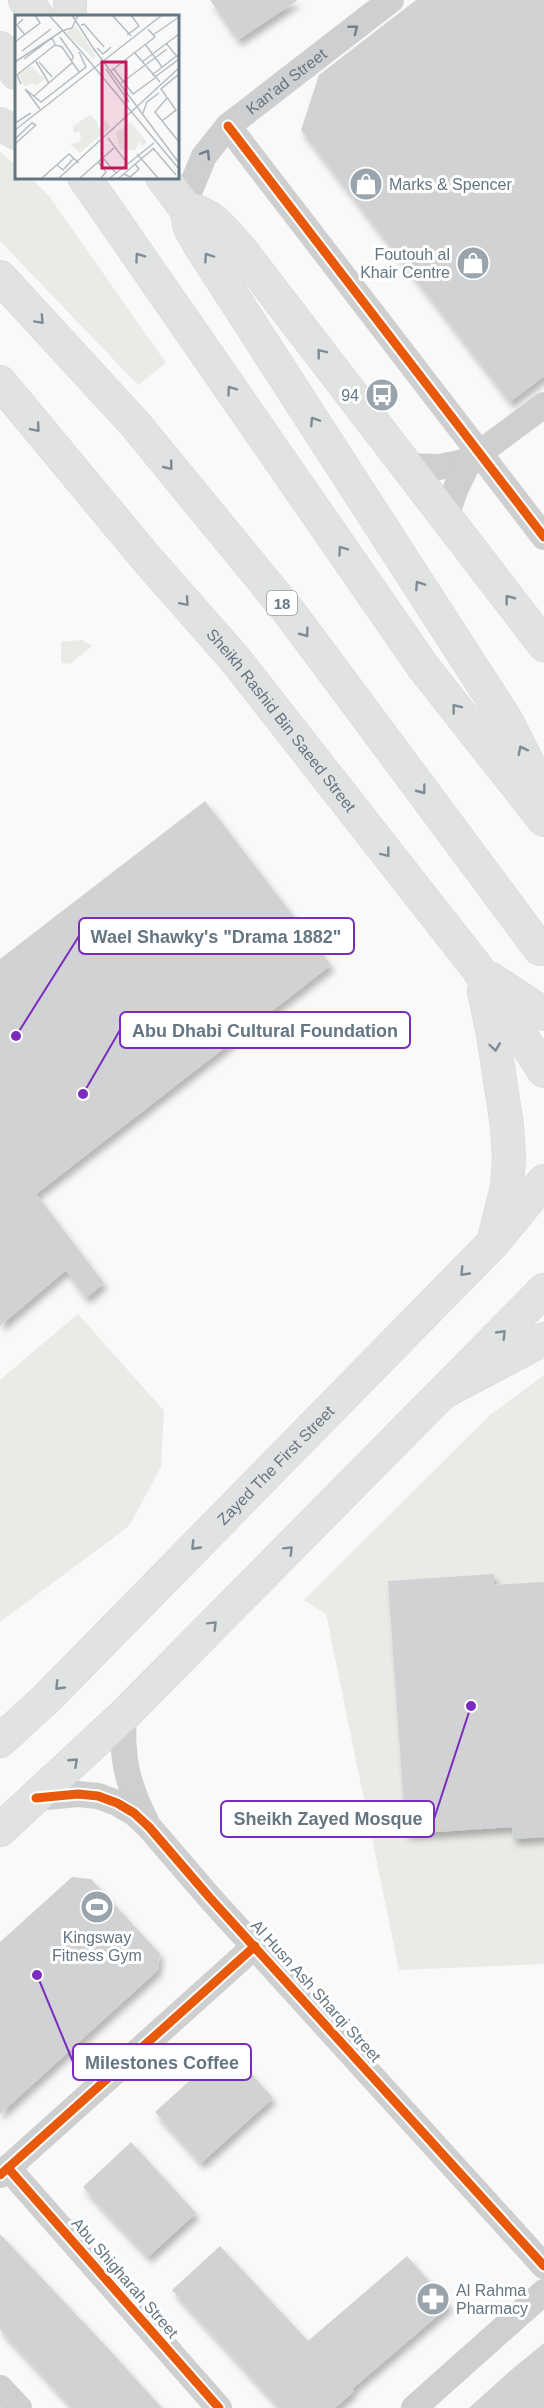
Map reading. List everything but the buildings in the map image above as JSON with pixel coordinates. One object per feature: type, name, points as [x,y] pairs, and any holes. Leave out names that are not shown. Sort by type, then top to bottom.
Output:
[{"type":"main road","points":[[25,0],[36,15]]},
{"type":"main road","points":[[0,48],[15,71]]},
{"type":"main road","points":[[0,124],[15,132]]},
{"type":"main road","points":[[163,178],[186,209],[190,228],[199,244],[506,720],[534,775],[544,804]]},
{"type":"main road","points":[[85,182],[424,668],[544,820]]},
{"type":"main road","points":[[186,209],[197,210],[208,215],[241,250],[544,645]]},
{"type":"main road","name":"18","points":[[0,277],[135,424],[290,613],[540,950]]},
{"type":"main road","name":"Sheikh Rashid Bin Saeed Street","points":[[0,382],[146,558],[234,658],[478,969],[544,1071]]},
{"type":"main road","points":[[478,969],[542,1012]]},
{"type":"main road","points":[[478,969],[490,1016],[507,1126],[509,1159],[507,1187],[493,1243]]},
{"type":"main road","name":"Zayed The First Street","points":[[0,1741],[46,1699],[493,1243],[544,1181]]},
{"type":"main road","points":[[0,1830],[124,1715],[544,1290]]},
{"type":"main road","points":[[446,1391],[544,1339]]},
{"type":"street","name":"Kan'ad Street","points":[[186,209],[190,190],[200,164],[215,140],[228,126],[391,0]]},
{"type":"street","points":[[228,126],[474,458],[544,537]]},
{"type":"street","points":[[446,516],[456,488],[474,458],[544,405]]},
{"type":"street","points":[[408,466],[439,467],[474,458]]},
{"type":"street","name":"Al Husn Ash Sharqi Street","points":[[124,1715],[123,1762],[129,1784],[149,1827]]},
{"type":"street","name":"Al Husn Ash Sharqi Street","points":[[36,1798],[78,1794],[98,1796],[134,1813],[544,2266]]},
{"type":"street","points":[[4,2172],[255,1946]]},
{"type":"street","name":"Abu Shigharah Street","points":[[4,2172],[219,2408]]},
{"type":"street","points":[[414,2408],[544,2292]]},
{"type":"street","points":[[0,2388],[19,2408]]},
{"type":"shaded area","points":[[0,152],[15,164],[15,178],[31,178],[49,196],[166,363],[138,385],[0,241]]},
{"type":"shaded area","points":[[82,640],[92,646],[70,664],[61,663],[61,642]]},
{"type":"shaded area","points":[[78,1314],[164,1411],[161,1467],[129,1526],[0,1622],[0,1380]]},
{"type":"shaded area","points":[[544,1375],[544,1964],[399,1970],[326,1614],[304,1600],[490,1415]]},
{"type":"cycle path","points":[[228,126],[544,537]]},
{"type":"cycle path","points":[[36,1798],[78,1794],[98,1796],[134,1813],[544,2266]]},
{"type":"cycle path","points":[[0,2175],[255,1946]]},
{"type":"cycle path","points":[[8,2168],[219,2408]]},
{"type":"place","name":"Marks & Spencer","points":[[366,184]]},
{"type":"place","name":"Foutouh al Khair Centre","points":[[473,263]]},
{"type":"place","name":"94","points":[[382,395]]},
{"type":"place","name":"Wael Shawky's \"Drama 1882\"","points":[[16,1036]]},
{"type":"place","name":"Abu Dhabi Cultural Foundation","points":[[83,1094]]},
{"type":"place","name":"Sheikh Zayed Mosque","points":[[471,1706]]},
{"type":"place","name":"Kingsway Fitness Gym","points":[[97,1907]]},
{"type":"place","name":"Milestones Coffee","points":[[37,1975]]},
{"type":"place","name":"Al Rahma Pharmacy","points":[[433,2299]]}]
